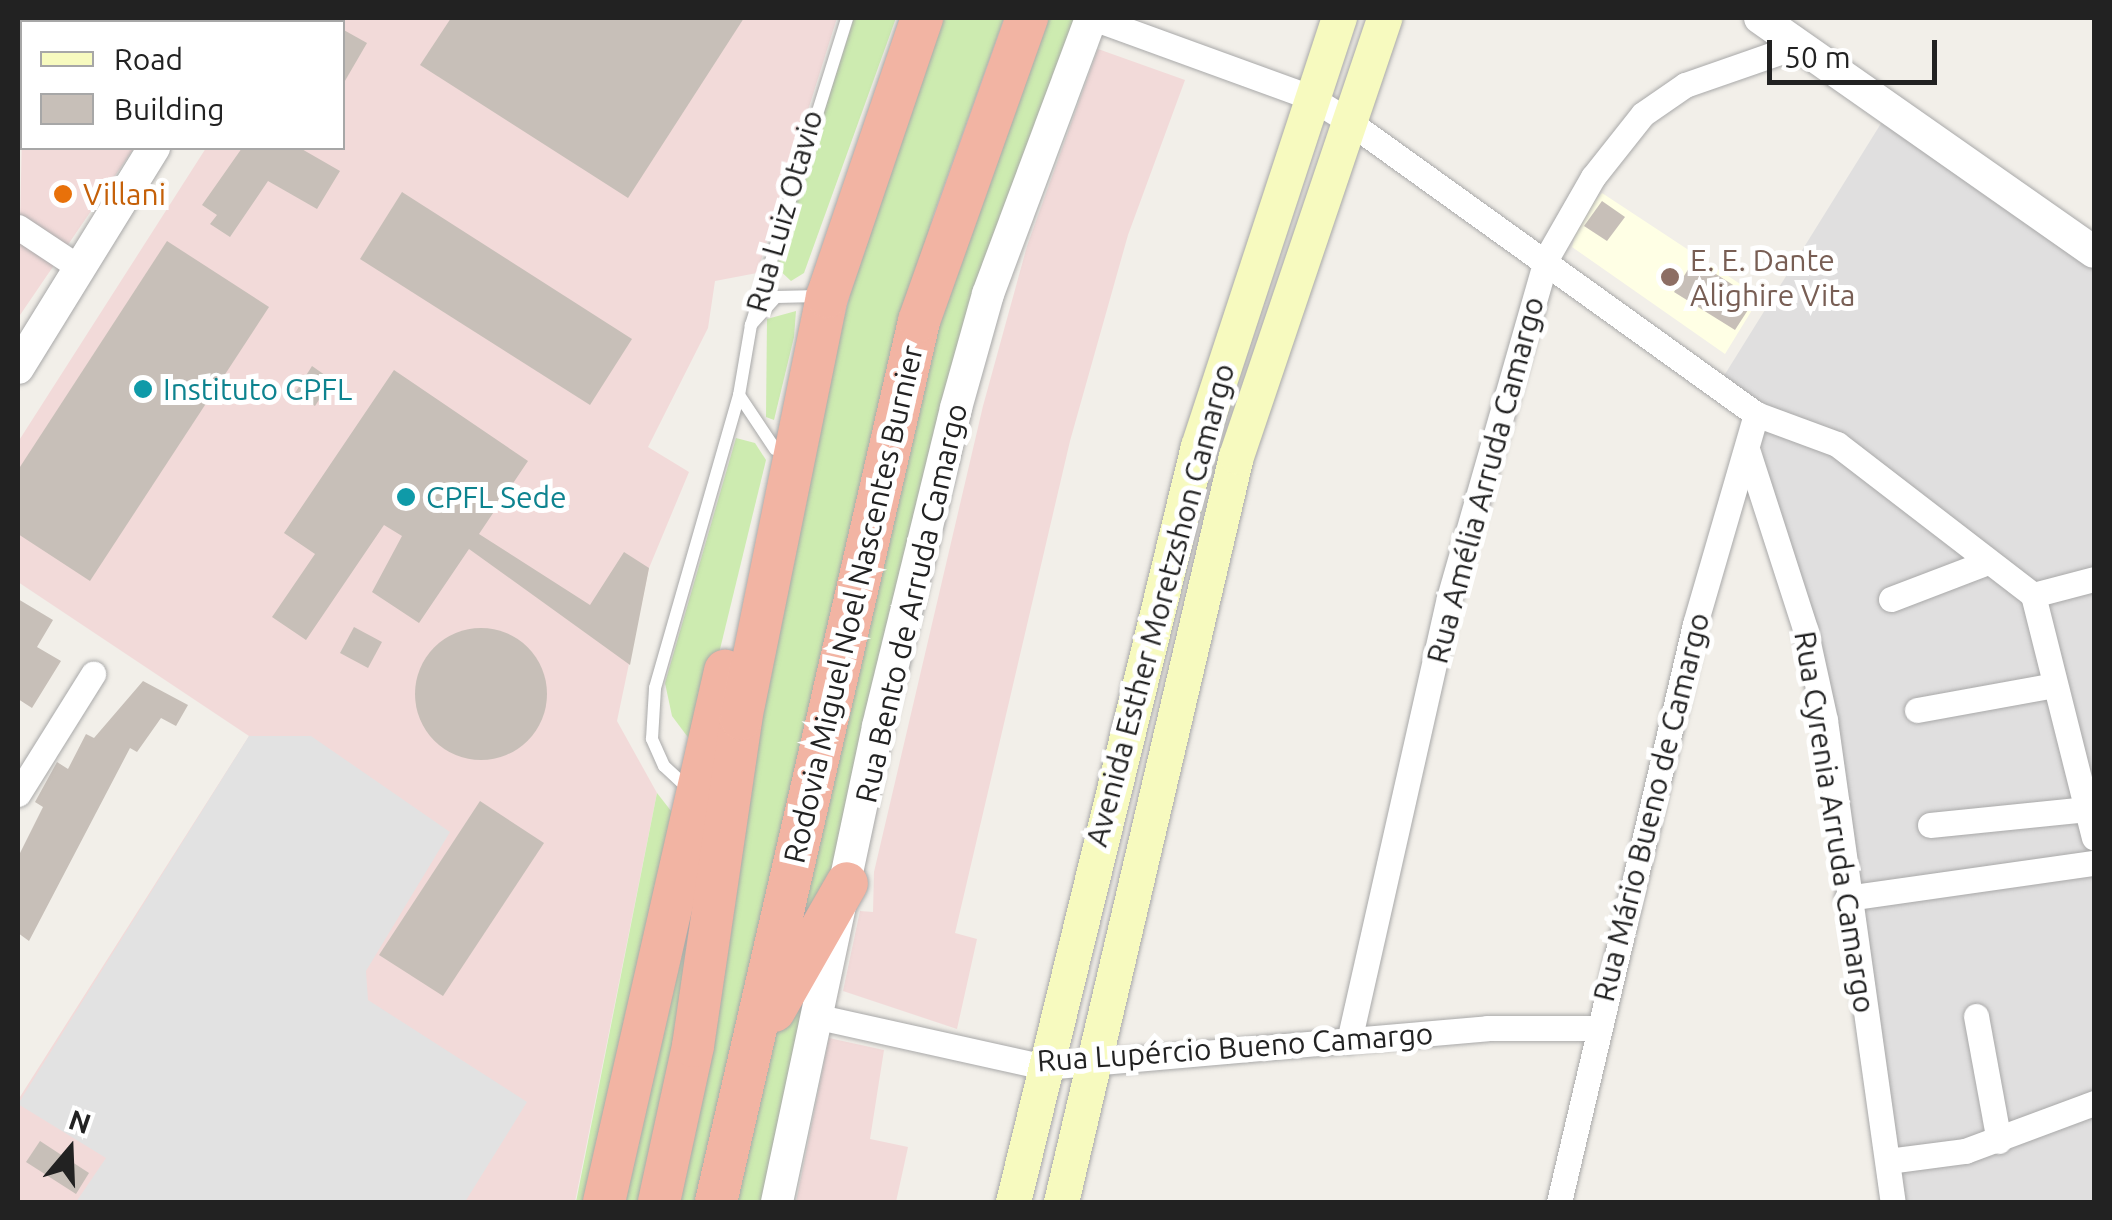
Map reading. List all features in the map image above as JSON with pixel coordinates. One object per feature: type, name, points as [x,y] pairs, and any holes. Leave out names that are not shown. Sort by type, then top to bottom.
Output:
[{"type":"highway","points":[[604,1202],[693,792],[785,444],[827,297],[922,18]]},
{"type":"highway","name":"Rodovia Miguel Noel Nascentes Burnier","points":[[716,1202],[919,321],[1027,18]]},
{"type":"highway","points":[[659,1202],[693,1046],[785,444]]},
{"type":"highway","points":[[755,1046],[847,883]]},
{"type":"main road","name":"Avenida Esther Moretzshon Camargo","points":[[1013,1202],[1198,446],[1339,18]]},
{"type":"main road","name":"Avenida Esther Moretzshon Camargo","points":[[1061,1202],[1236,456],[1344,118],[1384,18]]},
{"type":"street","points":[[1092,18],[1310,98],[1344,118],[1756,414],[1837,444],[2033,595],[2094,838]]},
{"type":"street","name":"Rua Bento de Arruda Camargo","points":[[777,1202],[878,726],[988,294],[1092,18]]},
{"type":"street","points":[[1760,18],[2094,252]]},
{"type":"street","name":"Rua Amélia Arruda Camargo","points":[[1349,1040],[1448,598],[1546,260],[1594,178],[1644,114],[1685,84],[1800,46]]},
{"type":"street","points":[[18,368],[153,150]]},
{"type":"street","points":[[18,227],[80,268]]},
{"type":"street","name":"Rua Mário Bueno de Camargo","points":[[1559,1202],[1596,1028],[1756,414]]},
{"type":"street","name":"Rua Cyrenia Arruda Camargo","points":[[1747,450],[1805,629],[1893,1202]]},
{"type":"street","points":[[1890,599],[1988,562]]},
{"type":"street","points":[[2033,595],[2094,578]]},
{"type":"street","points":[[18,794],[94,674]]},
{"type":"street","points":[[1917,710],[2056,684]]},
{"type":"street","points":[[1930,825],[2087,809]]},
{"type":"street","points":[[1847,898],[2094,864]]},
{"type":"street","points":[[1976,1016],[1999,1141]]},
{"type":"street","name":"Rua Lupércio Bueno Camargo","points":[[819,1017],[1044,1067],[1349,1040],[1596,1028]]},
{"type":"street","points":[[1888,1161],[1999,1141],[2094,1102]]},
{"type":"lane","name":"Rua Luiz Otavio","points":[[751,325],[846,18]]},
{"type":"lane","name":"Rua Luiz Otavio","points":[[751,325],[776,297],[827,297]]},
{"type":"lane","points":[[693,792],[664,766],[652,739],[655,688],[739,395],[751,325]]},
{"type":"lane","points":[[739,395],[785,444]]},
{"type":"shaded area","points":[[289,18],[837,18],[757,273],[715,281],[708,328],[648,447],[689,472],[649,568],[617,721],[657,793],[575,1202],[18,1202],[18,1100],[249,736],[18,582],[18,442],[205,150],[345,150],[345,20]]},
{"type":"shaded area","points":[[1098,49],[1185,80],[1128,235],[1070,441],[955,933],[977,939],[957,1029],[843,991],[860,911],[873,912],[874,872],[983,406],[1027,246]]},
{"type":"shaded area","points":[[1885,117],[2094,254],[2094,1202],[1902,1202],[1753,403],[1722,379]]},
{"type":"shaded area","points":[[22,150],[133,150],[18,318]]},
{"type":"shaded area","name":"E. E. Dante Alighire Vita","points":[[1602,193],[1760,297],[1725,354],[1572,247],[1580,218]]},
{"type":"shaded area","points":[[249,736],[311,736],[450,832],[366,971],[368,1000],[527,1102],[465,1202],[76,1202],[106,1158],[18,1104]]},
{"type":"shaded area","points":[[829,1038],[884,1050],[870,1139],[908,1147],[896,1202],[796,1202]]},
{"type":"green space","points":[[854,18],[896,18],[804,273],[791,281],[775,266]]},
{"type":"green space","points":[[943,18],[1004,18],[933,216],[873,428],[696,1202],[680,1202],[797,497],[851,292]]},
{"type":"green space","points":[[1043,18],[1080,18],[837,874],[788,959],[928,359]]},
{"type":"green space","points":[[796,311],[794,337],[774,420],[766,417],[767,319]]},
{"type":"green space","points":[[736,438],[755,443],[766,460],[696,748],[672,716],[665,683]]},
{"type":"green space","points":[[657,793],[675,816],[594,1202],[576,1202]]},
{"type":"green space","points":[[707,845],[646,1202],[614,1202]]},
{"type":"green space","points":[[820,944],[767,1202],[735,1202],[773,1035]]},
{"type":"building","points":[[451,18],[744,18],[628,198],[420,65]]},
{"type":"building","points":[[345,31],[367,43],[345,81]]},
{"type":"building","points":[[241,150],[303,150],[340,171],[317,209],[268,181],[230,237],[210,224],[217,215],[202,205]]},
{"type":"building","name":"CPFL Sede","points":[[402,192],[632,339],[590,405],[360,259]]},
{"type":"building","points":[[1602,201],[1625,217],[1607,241],[1584,226]]},
{"type":"building","name":"Instituto CPFL","points":[[167,241],[269,307],[90,581],[18,534],[18,470]]},
{"type":"building","points":[[1694,260],[1755,299],[1735,330],[1674,292]]},
{"type":"building","points":[[312,366],[332,380],[315,406],[295,393]]},
{"type":"building","name":"CPFL Sede","points":[[394,370],[528,461],[479,534],[590,605],[624,552],[649,568],[630,665],[469,549],[419,623],[372,592],[402,536],[384,525],[306,640],[272,617],[315,554],[284,533]]},
{"type":"building","points":[[18,599],[53,620],[37,647],[61,661],[32,708],[18,699]]},
{"type":"building","points":[[354,627],[382,642],[368,668],[340,653]]},
{"type":"building","points":[[481,628],[506,633],[528,647],[542,669],[547,694],[542,719],[528,741],[506,755],[481,760],[456,755],[434,741],[420,719],[415,694],[420,669],[434,647],[456,633]]},
{"type":"building","points":[[143,681],[188,705],[176,726],[161,718],[137,752],[130,748],[29,941],[18,933],[18,857],[43,807],[35,802],[57,762],[68,769],[86,734],[94,738]]},
{"type":"building","points":[[480,801],[544,843],[443,996],[379,955]]},
{"type":"building","points":[[40,1141],[89,1173],[76,1194],[26,1162]]},
{"type":"place","name":"Villani","points":[[63,194]]},
{"type":"place","name":"E. E. Dante Alighire Vita","points":[[1670,277]]},
{"type":"place","name":"Instituto CPFL","points":[[143,389]]},
{"type":"place","name":"CPFL Sede","points":[[406,497]]}]
